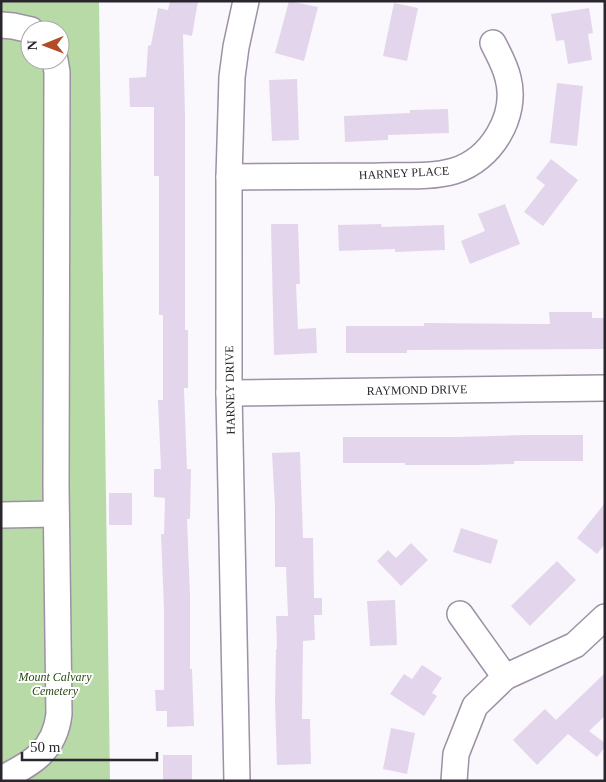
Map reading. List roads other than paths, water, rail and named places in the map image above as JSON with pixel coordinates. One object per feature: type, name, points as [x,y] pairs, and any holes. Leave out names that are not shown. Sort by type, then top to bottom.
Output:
[{"type":"street","name":"HARNEY DRIVE","points":[[237,781],[229,393],[229,177],[232,77],[236,47],[246,1]]},
{"type":"street","points":[[1,25],[20,28]]},
{"type":"street","name":"HARNEY PLACE","points":[[229,177],[416,175],[453,172],[469,165],[482,156],[500,133],[506,119],[510,101],[509,80],[503,62],[493,43]]},
{"type":"street","points":[[1,780],[27,766],[40,756],[49,744],[58,725],[60,694],[56,514],[57,70]]},
{"type":"street","name":"RAYMOND DRIVE","points":[[229,393],[605,388]]},
{"type":"street","points":[[1,515],[56,514]]},
{"type":"street","points":[[460,614],[505,677]]},
{"type":"street","points":[[454,781],[456,754],[475,706],[505,677],[575,645],[605,617]]},
{"type":"park label","name":"Mount Calvary Cemetery","points":[[55,684]]}]
